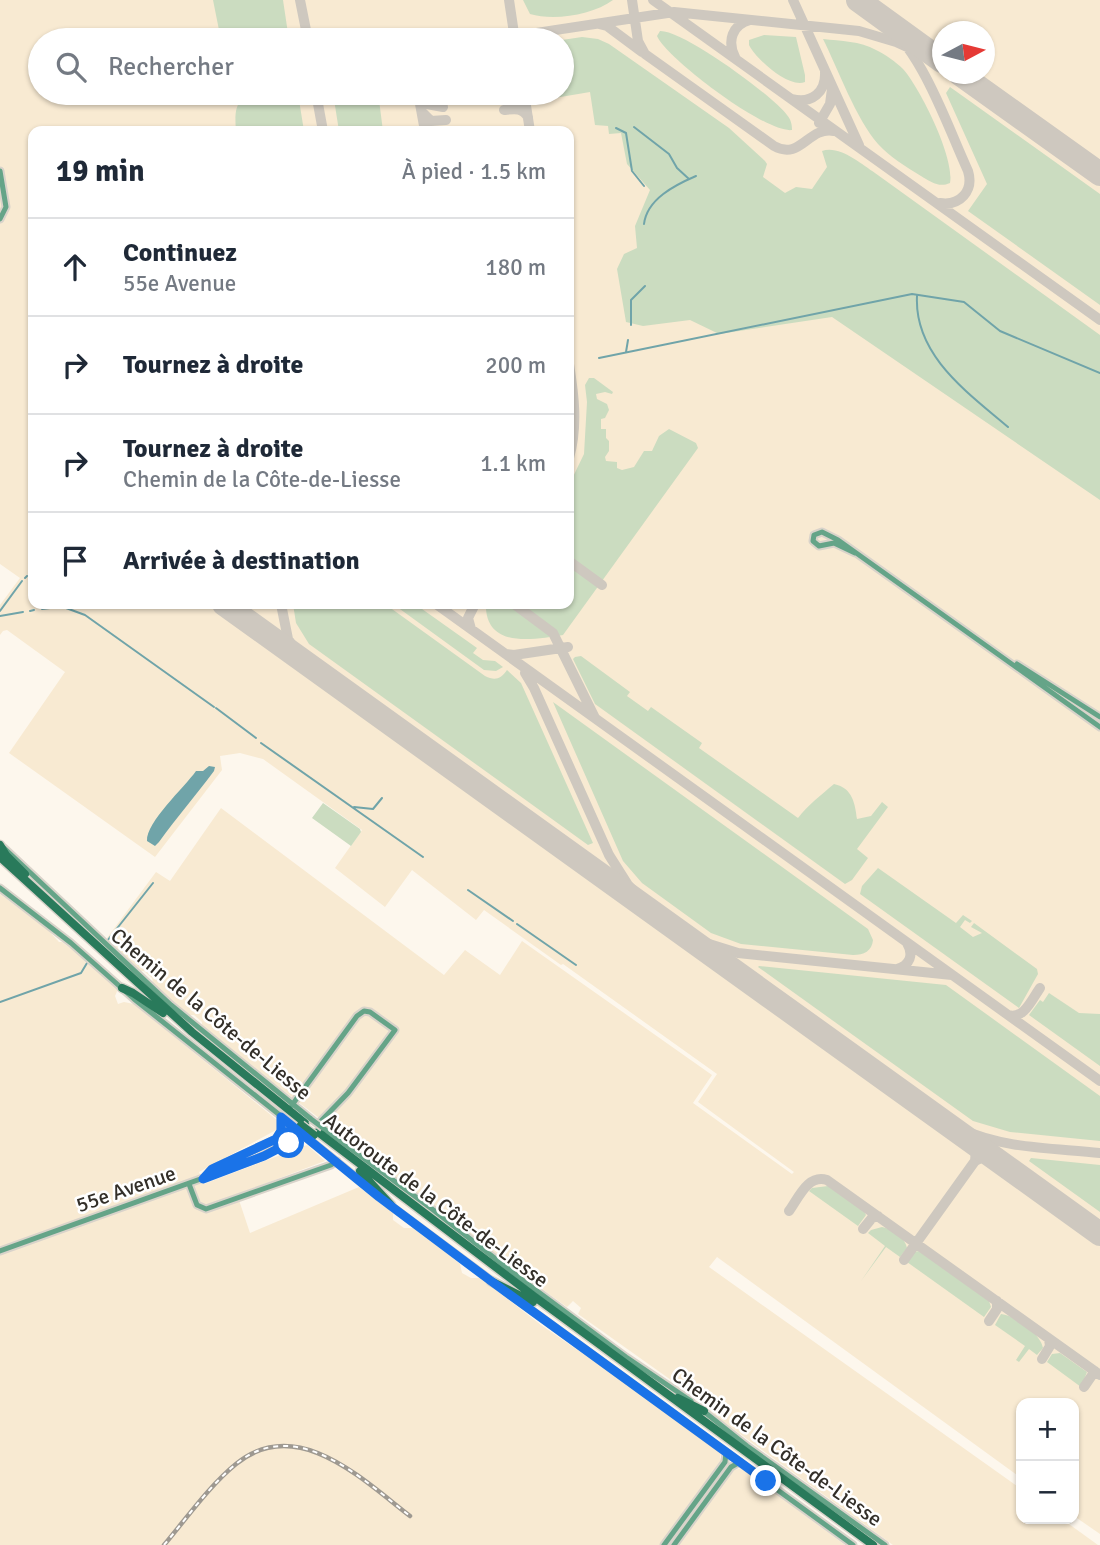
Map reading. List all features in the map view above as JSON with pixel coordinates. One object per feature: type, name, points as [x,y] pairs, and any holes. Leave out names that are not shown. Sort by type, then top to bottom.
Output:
[{"type":"highway","points":[[0,845],[6,855],[60,912]]},
{"type":"highway","name":"Autoroute de la Côte-de-Liesse","points":[[0,857],[192,1032],[303,1124]]},
{"type":"highway","name":"Autoroute de la Côte-de-Liesse","points":[[0,864],[216,1059],[303,1124],[317,1131],[557,1317],[873,1545]]},
{"type":"highway","points":[[121,988],[163,1013]]},
{"type":"highway","name":"Autoroute de la Côte-de-Liesse","points":[[317,1131],[360,1171],[533,1302],[557,1317]]},
{"type":"highway","points":[[360,1171],[391,1205]]},
{"type":"highway","points":[[408,1201],[445,1219]]},
{"type":"highway","points":[[491,1281],[533,1302]]},
{"type":"highway","name":"Autoroute de la Côte-de-Liesse","points":[[571,1327],[864,1545]]},
{"type":"highway","points":[[654,1385],[704,1412]]},
{"type":"main road","points":[[0,171],[6,207],[0,219]]},
{"type":"main road","points":[[855,553],[834,543],[819,545],[814,542],[813,537],[817,532],[823,532],[855,553],[1100,727]]},
{"type":"main road","points":[[999,654],[1100,717]]},
{"type":"main road","name":"Chemin de la Côte-de-Liesse","points":[[0,845],[171,1005],[292,1105],[303,1124]]},
{"type":"main road","name":"Chemin de la Côte-de-Liesse","points":[[0,888],[89,957],[121,988],[281,1117],[303,1124]]},
{"type":"main road","points":[[292,1105],[359,1013],[369,1011],[395,1030],[317,1131]]},
{"type":"main road","points":[[203,1179],[212,1169],[276,1139],[281,1131],[281,1117]]},
{"type":"main road","points":[[317,1131],[337,1161],[391,1205],[491,1281],[557,1317]]},
{"type":"main road","points":[[317,1131],[445,1219],[557,1317]]},
{"type":"main road","name":"55e Avenue","points":[[0,1251],[264,1156],[300,1137]]},
{"type":"main road","points":[[189,1184],[197,1205],[208,1209],[337,1161]]},
{"type":"main road","name":"Chemin de la Côte-de-Liesse","points":[[571,1327],[704,1412],[885,1545]]},
{"type":"main road","name":"Chemin de la Côte-de-Liesse","points":[[571,1327],[726,1452],[853,1545]]},
{"type":"main road","points":[[664,1545],[725,1462],[726,1452]]},
{"type":"main road","points":[[669,1538],[675,1544],[731,1467],[740,1462]]},
{"type":"shaded area","points":[[0,0],[1100,0],[1100,1534],[1079,1519],[1079,1398],[1016,1398],[1016,1474],[717,1257],[709,1267],[1016,1485],[1016,1524],[1069,1524],[1098,1545],[893,1545],[718,1418],[702,1402],[578,1314],[581,1308],[573,1301],[567,1307],[550,1295],[202,1027],[202,1022],[194,1015],[188,1015],[107,938],[156,872],[170,881],[221,808],[444,975],[465,950],[500,975],[522,941],[712,1075],[693,1103],[792,1174],[794,1172],[698,1102],[717,1074],[484,910],[476,920],[412,870],[385,907],[335,868],[362,830],[263,759],[240,753],[220,756],[222,770],[155,857],[9,753],[65,672],[7,630],[0,635],[0,605],[20,578],[0,564]]},
{"type":"shaded area","points":[[0,894],[111,982],[118,989],[115,996],[118,1004],[134,1004],[277,1120],[278,1129],[199,1172],[204,1184],[307,1145],[325,1161],[237,1194],[250,1233],[359,1187],[393,1213],[393,1220],[404,1228],[413,1228],[460,1264],[462,1273],[471,1278],[481,1278],[541,1325],[721,1453],[720,1458],[735,1470],[741,1468],[845,1545],[0,1545]]},
{"type":"green space","points":[[213,0],[283,0],[287,28],[219,28]]},
{"type":"green space","points":[[523,0],[613,0],[584,13],[550,17],[530,14]]},
{"type":"green space","points":[[660,31],[687,41],[746,79],[787,115],[792,130],[779,128],[762,120],[719,93],[665,47],[657,36]]},
{"type":"green space","points":[[764,35],[796,37],[805,82],[798,83],[782,77],[758,58],[749,45],[749,40]]},
{"type":"green space","points":[[574,38],[598,39],[609,44],[729,128],[765,161],[767,164],[763,177],[785,193],[796,187],[812,189],[827,167],[822,151],[843,153],[875,173],[1100,335],[1100,500],[832,317],[719,334],[690,320],[643,326],[626,322],[617,269],[624,254],[637,248],[635,226],[650,190],[627,164],[621,133],[609,134],[608,126],[595,125],[590,92],[574,95]]},
{"type":"green space","points":[[823,39],[870,47],[903,69],[935,124],[947,157],[950,183],[939,185],[928,180],[898,162],[878,144],[855,108]]},
{"type":"green space","points":[[950,87],[1100,194],[1100,305],[968,211],[987,184],[946,93]]},
{"type":"green space","points":[[238,105],[300,105],[303,126],[236,126]]},
{"type":"green space","points":[[335,105],[380,105],[382,126],[338,126]]},
{"type":"green space","points":[[589,378],[594,378],[613,392],[596,394],[597,399],[607,404],[609,410],[605,418],[601,419],[601,429],[606,429],[606,438],[609,441],[606,461],[617,462],[617,468],[622,470],[634,467],[644,451],[652,451],[659,436],[669,429],[696,443],[698,448],[563,635],[528,639],[505,636],[489,622],[486,609],[574,609],[574,475],[584,454],[587,402],[585,385]]},
{"type":"green space","points":[[294,609],[392,609],[485,676],[498,678],[507,670],[521,683],[593,843],[588,845],[309,644],[296,623]]},
{"type":"green space","points":[[400,609],[422,609],[477,648],[473,653],[483,660],[495,661],[503,667],[496,671],[484,670]]},
{"type":"green space","points":[[581,656],[630,692],[627,696],[648,711],[651,707],[702,743],[699,748],[798,818],[834,784],[849,793],[854,802],[857,819],[871,816],[882,802],[888,807],[857,849],[868,858],[852,880],[845,884],[595,704],[573,659]]},
{"type":"green space","points":[[553,702],[868,929],[873,940],[869,950],[853,955],[741,944],[711,933],[642,883],[623,861]]},
{"type":"green space","points":[[323,803],[360,829],[361,832],[351,846],[312,818]]},
{"type":"green space","points":[[878,868],[956,923],[963,915],[972,921],[970,923],[965,920],[960,927],[973,937],[982,933],[971,927],[974,923],[1037,969],[1038,974],[1019,1008],[860,894],[862,886]]},
{"type":"green space","points":[[759,966],[946,985],[1100,1096],[1100,1141],[1010,1132],[973,1121]]},
{"type":"green space","points":[[1049,993],[1079,1013],[1100,1014],[1100,1066],[1029,1015]]},
{"type":"green space","points":[[1031,1158],[1100,1165],[1100,1212],[1029,1161]]},
{"type":"green space","points":[[828,1186],[864,1211],[866,1215],[858,1226],[809,1191],[812,1188]]},
{"type":"green space","points":[[882,1227],[898,1234],[907,1248],[900,1257],[886,1247],[861,1281],[885,1246],[868,1233]]},
{"type":"green space","points":[[919,1251],[989,1301],[991,1307],[984,1317],[907,1262],[914,1252]]},
{"type":"green space","points":[[1001,1314],[1033,1331],[1043,1348],[1037,1355],[1029,1349],[1019,1362],[1016,1360],[1025,1346],[995,1325]]},
{"type":"green space","points":[[1060,1353],[1087,1372],[1081,1387],[1047,1362],[1052,1354]]},
{"type":"water","points":[[209,766],[215,767],[214,771],[159,842],[155,846],[147,841],[153,824],[167,805],[196,771],[203,771]]},
{"type":"waterway","points":[[634,127],[669,154],[677,168],[689,179]]},
{"type":"waterway","points":[[616,128],[626,133],[632,171],[644,186]]},
{"type":"waterway","points":[[644,224],[646,215],[656,200],[696,176]]},
{"type":"waterway","points":[[631,325],[631,300],[645,286]]},
{"type":"waterway","points":[[599,358],[912,294],[964,302],[1000,331],[1100,373]]},
{"type":"waterway","points":[[917,296],[918,317],[934,354],[960,386],[1008,427]]},
{"type":"waterway","points":[[626,352],[628,340]]},
{"type":"waterway","points":[[0,611],[22,581]]},
{"type":"waterway","points":[[69,609],[85,615],[214,707]]},
{"type":"waterway","points":[[30,611],[34,610]]},
{"type":"waterway","points":[[0,616],[23,612]]},
{"type":"waterway","points":[[216,708],[256,738]]},
{"type":"waterway","points":[[261,743],[423,857]]},
{"type":"waterway","points":[[354,807],[373,809],[382,798]]},
{"type":"waterway","points":[[107,941],[153,883]]},
{"type":"waterway","points":[[468,890],[513,921]]},
{"type":"waterway","points":[[517,924],[576,965]]},
{"type":"waterway","points":[[0,1002],[81,973],[87,963]]},
{"type":"taxiway","points":[[300,0],[306,28]]},
{"type":"taxiway","points":[[509,0],[513,28]]},
{"type":"taxiway","points":[[632,0],[638,41],[645,54],[774,146],[791,149],[817,133],[834,131]]},
{"type":"taxiway","points":[[653,0],[1100,320]]},
{"type":"taxiway","points":[[793,0],[859,145]]},
{"type":"taxiway","points":[[569,28],[674,12],[859,31],[896,42],[932,58]]},
{"type":"taxiway","points":[[876,13],[893,29],[920,66],[968,171],[969,185],[964,196],[954,202],[940,203]]},
{"type":"taxiway","points":[[735,57],[731,45],[733,34],[739,26],[750,20]]},
{"type":"taxiway","points":[[599,24],[607,26],[642,52]]},
{"type":"taxiway","points":[[792,99],[806,100],[816,95],[823,85],[825,72]]},
{"type":"taxiway","points":[[819,123],[830,104],[832,89]]},
{"type":"taxiway","points":[[318,105],[322,126]]},
{"type":"taxiway","points":[[420,105],[424,126]]},
{"type":"taxiway","points":[[432,105],[443,107]]},
{"type":"taxiway","points":[[523,105],[526,108]]},
{"type":"taxiway","points":[[526,105],[529,126]]},
{"type":"taxiway","points":[[504,110],[520,110],[528,117]]},
{"type":"taxiway","points":[[422,112],[431,121],[446,120]]},
{"type":"taxiway","points":[[574,399],[574,422]]},
{"type":"taxiway","points":[[574,565],[602,585]]},
{"type":"taxiway","points":[[282,609],[288,639],[302,660]]},
{"type":"taxiway","points":[[443,609],[1100,1081]]},
{"type":"taxiway","points":[[471,629],[468,618],[472,609]]},
{"type":"taxiway","points":[[521,609],[553,633],[595,718]]},
{"type":"taxiway","points":[[506,654],[568,647]]},
{"type":"taxiway","points":[[525,673],[609,855],[628,885],[646,904],[677,928],[706,943],[738,953],[952,975]]},
{"type":"taxiway","points":[[897,969],[910,959],[907,943]]},
{"type":"taxiway","points":[[1008,1015],[1014,1016],[1023,1012],[1040,988]]},
{"type":"taxiway","points":[[902,1091],[953,1125],[977,1136],[1029,1147],[1100,1153]]},
{"type":"taxiway","points":[[904,1260],[975,1161],[976,1150],[971,1141]]},
{"type":"taxiway","points":[[975,1161],[985,1156],[997,1159]]},
{"type":"taxiway","points":[[789,1211],[809,1183],[814,1180],[827,1180],[1100,1375]]},
{"type":"taxiway","points":[[863,1229],[872,1218],[878,1216]]},
{"type":"taxiway","points":[[989,1321],[997,1309],[997,1301]]},
{"type":"taxiway","points":[[1042,1359],[1050,1346],[1049,1339]]},
{"type":"taxiway","points":[[1084,1387],[1095,1371]]},
{"type":"runway","points":[[858,0],[932,54]]},
{"type":"runway","points":[[974,84],[1100,174]]},
{"type":"runway","points":[[231,609],[1100,1234]]},
{"type":"railway","points":[[164,1545],[226,1472],[259,1450],[282,1446],[305,1449],[328,1458],[372,1486],[410,1516]]},
{"type":"route","points":[[289,1143],[264,1156],[203,1179],[212,1169],[276,1139],[281,1131],[281,1117],[379,1197],[766,1481]]}]
